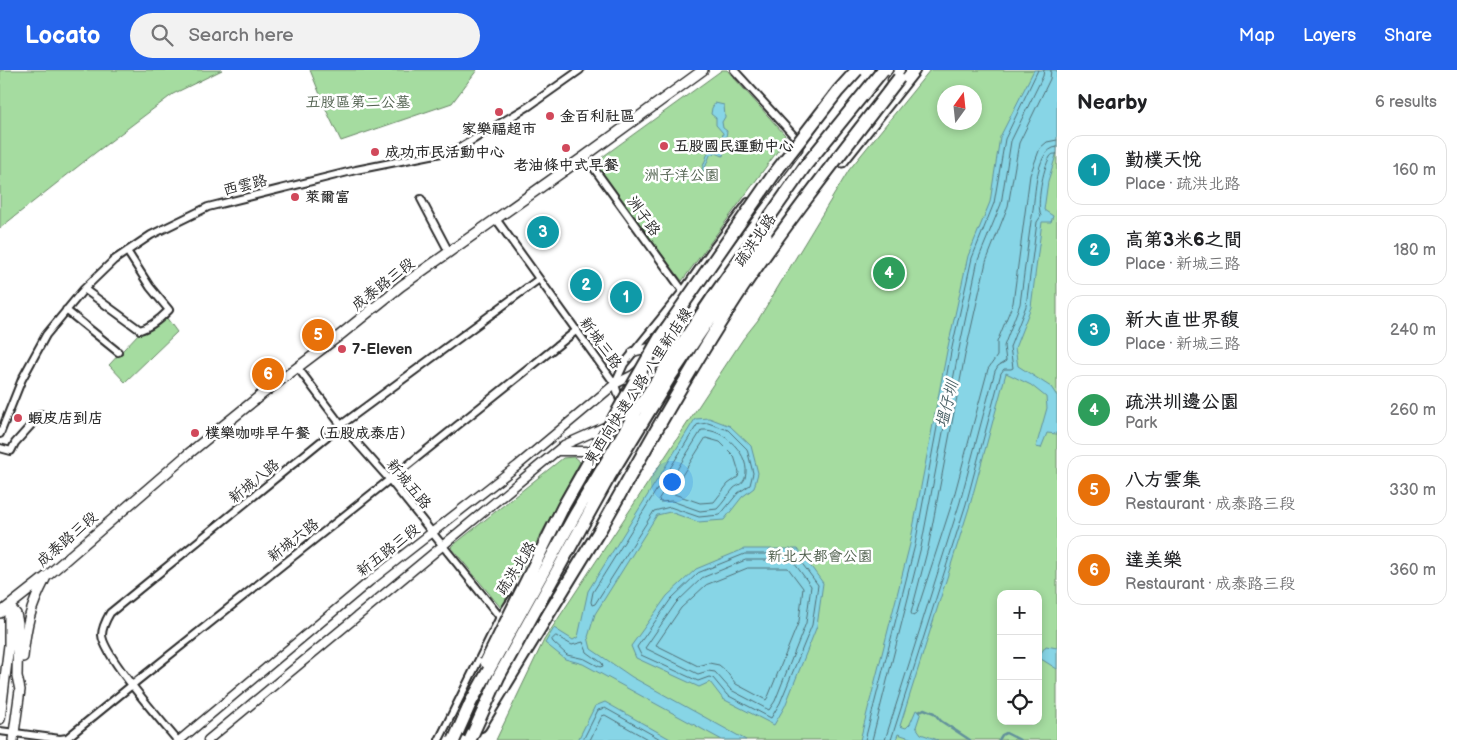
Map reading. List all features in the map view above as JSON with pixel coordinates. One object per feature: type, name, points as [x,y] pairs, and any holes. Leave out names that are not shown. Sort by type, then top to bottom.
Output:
[{"type":"highway","points":[[471,702],[490,652],[563,507],[659,339],[774,174],[838,91],[857,70]]},
{"type":"highway","points":[[808,150],[868,70]]},
{"type":"highway","name":"東西向快速公路 八里新店線","points":[[454,740],[471,702],[576,513],[637,410],[713,297],[806,166],[883,70]]},
{"type":"highway","points":[[814,182],[840,163],[914,70]]},
{"type":"highway","points":[[470,740],[489,713],[596,536],[682,384],[743,287],[810,192],[900,72]]},
{"type":"highway","name":"東西向快速公路 八里新店線","points":[[470,740],[499,676],[609,477],[670,377],[809,174],[900,72]]},
{"type":"main road","name":"成泰路三段","points":[[0,613],[47,576],[187,454],[400,286],[585,156],[703,70]]},
{"type":"main road","points":[[14,737],[28,620],[34,602],[47,576]]},
{"type":"main road","points":[[9,606],[16,614],[18,623],[17,676],[20,690]]},
{"type":"main road","points":[[0,719],[9,645],[9,606]]},
{"type":"street","name":"西雲路","points":[[0,434],[22,379],[46,335],[84,289],[114,260],[151,235],[208,207],[356,170],[456,150],[529,106],[580,70]]},
{"type":"street","points":[[734,70],[797,138]]},
{"type":"street","name":"疏洪北路","points":[[439,740],[500,617],[598,470],[624,436],[624,418],[615,384],[624,364],[683,291],[714,247],[851,70]]},
{"type":"street","name":"疏洪北路","points":[[615,384],[634,375],[665,343],[808,150],[874,70]]},
{"type":"street","name":"疏洪北路","points":[[624,418],[663,393],[814,182],[880,94],[900,72]]},
{"type":"street","name":"洲子路","points":[[585,156],[683,291]]},
{"type":"street","points":[[421,199],[449,252]]},
{"type":"street","name":"新城三路","points":[[496,219],[615,384]]},
{"type":"street","points":[[84,289],[140,330],[145,329],[162,318],[169,310],[150,287],[127,251]]},
{"type":"street","name":"新城八路","points":[[178,740],[132,685],[108,651],[102,636],[110,613],[341,425],[539,279]]},
{"type":"street","points":[[66,310],[118,352]]},
{"type":"street","name":"新城六路","points":[[0,731],[14,737],[67,738],[576,330]]},
{"type":"street","points":[[633,352],[665,343]]},
{"type":"street","name":"新城五路","points":[[298,368],[341,425],[390,480],[500,617]]},
{"type":"street","name":"新五路三段","points":[[178,740],[319,623],[517,466],[615,384]]},
{"type":"street","points":[[0,448],[11,451],[41,414]]},
{"type":"street","name":"新五路三段","points":[[208,740],[564,445],[624,418]]},
{"type":"street","points":[[558,451],[586,451],[594,457],[598,470]]},
{"type":"green space","points":[[0,70],[222,70],[173,94],[0,228]]},
{"type":"green space","name":"五股區第二公墓","points":[[310,70],[477,70],[452,103],[341,141]]},
{"type":"green space","name":"洲子洋公園","points":[[722,70],[727,70],[785,135],[785,141],[682,281],[594,163]]},
{"type":"green space","name":"新北大都會公園","points":[[930,70],[1057,70],[1057,740],[496,740],[544,640],[743,339],[758,320],[849,170]]},
{"type":"green space","points":[[166,317],[177,332],[125,382],[109,365],[140,332]]},
{"type":"green space","points":[[574,457],[580,462],[501,608],[451,547],[563,458]]},
{"type":"water","name":"塭仔圳","points":[[1034,70],[1057,70],[1057,152],[1048,181],[1044,210],[1053,216],[1051,222],[1042,222],[1031,307],[1015,348],[1018,366],[1051,387],[1057,396],[1057,434],[1047,433],[1041,448],[1036,447],[1047,408],[1046,397],[1031,385],[1006,373],[970,505],[900,726],[906,728],[910,724],[916,710],[921,712],[916,727],[921,734],[938,740],[916,740],[898,734],[896,740],[860,740],[910,544],[947,351],[968,256],[990,202],[1000,137]]},
{"type":"water","points":[[715,103],[724,105],[725,117],[722,122],[723,128],[727,131],[723,156],[716,153],[710,155],[704,171],[702,169],[709,150],[721,144],[723,133],[716,125],[716,118],[711,114]]},
{"type":"water","points":[[709,418],[730,426],[751,446],[758,473],[754,488],[742,497],[724,520],[698,522],[670,512],[657,515],[595,614],[588,637],[591,649],[632,677],[746,740],[722,740],[583,664],[565,659],[545,643],[554,628],[573,640],[578,637],[588,591],[695,419]]},
{"type":"water","points":[[744,549],[798,549],[823,583],[817,626],[785,706],[774,725],[723,699],[710,682],[699,687],[636,658],[631,646],[667,596],[696,569]]},
{"type":"water","points":[[1046,646],[1057,648],[1057,669],[1042,660],[1042,652]]},
{"type":"water","points":[[605,702],[672,740],[578,740],[595,706]]},
{"type":"waterway","points":[[919,712],[924,709],[934,713],[941,721],[970,740]]},
{"type":"waterway","points":[[999,740],[1006,733],[1020,740]]},
{"type":"place","name":"家樂福超市","points":[[499,112]]},
{"type":"place","name":"金百利社區","points":[[550,116]]},
{"type":"place","name":"五股國民運動中心","points":[[664,146]]},
{"type":"place","name":"老油條中式早餐","points":[[566,148]]},
{"type":"place","name":"成功市民活動中心","points":[[375,152]]},
{"type":"place","name":"萊爾富","points":[[295,197]]},
{"type":"place","name":"新大直世界馥","points":[[543,232]]},
{"type":"place","name":"疏洪圳邊公園","points":[[889,273]]},
{"type":"place","name":"高第3米6之間","points":[[586,285]]},
{"type":"place","name":"勤樸天悅","points":[[626,297]]},
{"type":"place","name":"八方雲集","points":[[318,335]]},
{"type":"place","name":"7-Eleven","points":[[342,349]]},
{"type":"place","name":"達美樂","points":[[268,374]]},
{"type":"place","name":"蝦皮店到店","points":[[18,418]]},
{"type":"place","name":"樸樂咖啡早午餐（五股成泰店）","points":[[195,433]]}]
